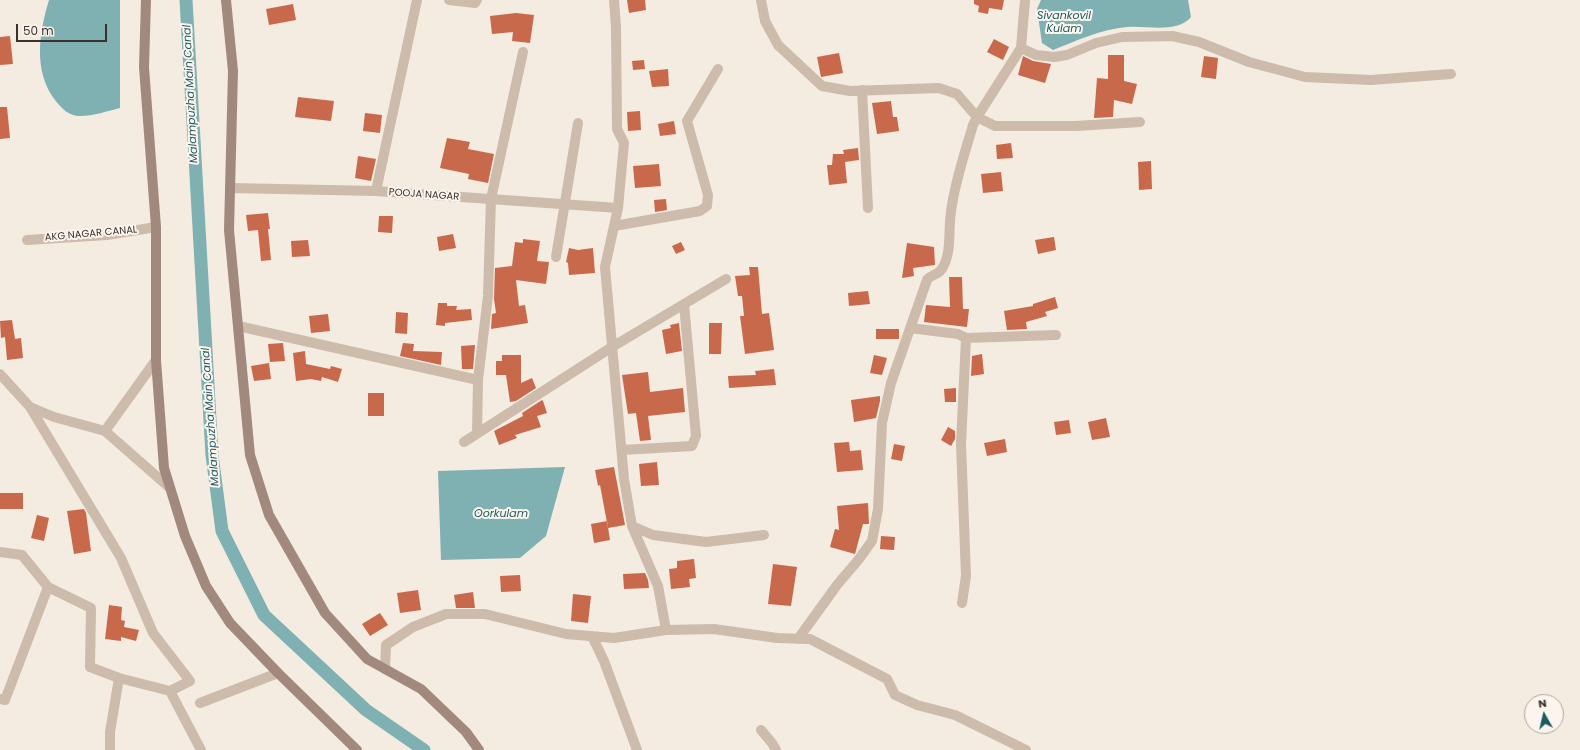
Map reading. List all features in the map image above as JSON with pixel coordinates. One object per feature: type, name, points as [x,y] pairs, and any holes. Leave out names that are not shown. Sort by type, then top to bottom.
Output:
[{"type":"street","points":[[146,0],[144,67],[156,227],[156,360],[164,468],[184,536],[206,586],[230,623],[278,673],[357,750]]},
{"type":"street","points":[[226,0],[233,71],[229,230],[250,455],[269,515],[325,613],[367,659],[421,689],[466,732],[479,750]]},
{"type":"street","points":[[376,191],[417,0]]},
{"type":"street","points":[[449,0],[467,3],[475,3],[477,0]]},
{"type":"street","points":[[614,0],[616,27],[616,129],[624,143],[618,208],[605,267],[622,450],[632,526],[658,586],[666,630]]},
{"type":"street","points":[[761,0],[765,21],[778,45],[822,86],[850,91],[939,88],[957,94],[977,117],[995,126],[1076,126],[1140,122]]},
{"type":"street","points":[[798,639],[837,585],[872,541],[878,509],[882,423],[890,383],[926,280],[930,276],[941,271],[946,262],[951,211],[973,125],[1021,48],[1025,0]]},
{"type":"street","points":[[1021,48],[1036,55],[1054,57],[1067,55],[1096,43],[1122,37],[1172,36],[1199,42],[1249,62],[1305,77],[1371,80],[1451,74]]},
{"type":"street","points":[[477,433],[478,380],[488,296],[492,199],[523,52]]},
{"type":"street","points":[[614,226],[700,211],[707,206],[708,195],[687,121],[718,69]]},
{"type":"street","points":[[862,90],[868,208]]},
{"type":"street","points":[[556,257],[578,123]]},
{"type":"street","name":"POOJA NAGAR","points":[[230,188],[376,191],[618,208]]},
{"type":"street","name":"AKG NAGAR CANAL","points":[[27,240],[107,235],[156,227]]},
{"type":"street","points":[[464,442],[612,347],[726,279]]},
{"type":"street","points":[[622,450],[692,446],[696,436],[684,304]]},
{"type":"street","points":[[238,326],[478,380]]},
{"type":"street","points":[[910,328],[958,334],[966,338],[1056,335]]},
{"type":"street","points":[[962,603],[966,576],[961,444],[966,338]]},
{"type":"street","points":[[104,432],[156,360]]},
{"type":"street","points":[[0,374],[30,407],[120,558],[153,633],[190,681],[170,691],[119,678],[90,667],[91,608],[48,587],[22,555],[0,552]]},
{"type":"street","points":[[30,407],[54,417],[104,432],[170,488]]},
{"type":"street","points":[[632,526],[653,535],[706,542],[764,535]]},
{"type":"street","points":[[0,699],[5,700],[48,587]]},
{"type":"street","points":[[385,669],[386,646],[413,627],[446,614],[486,614],[566,634],[614,638],[666,630],[714,629],[810,640],[887,679],[895,695],[917,705],[955,715],[1026,750]]},
{"type":"street","points":[[592,636],[604,661],[637,750]]},
{"type":"street","points":[[200,703],[278,673]]},
{"type":"street","points":[[110,750],[110,732],[119,678]]},
{"type":"street","points":[[170,691],[201,750]]},
{"type":"street","points":[[761,730],[776,750]]},
{"type":"water","points":[[49,0],[120,0],[120,108],[90,115],[76,116],[66,111],[55,100],[43,77],[40,52],[45,13]]},
{"type":"water","name":"Sivankovil Kulam","points":[[1041,0],[1188,0],[1191,17],[1185,22],[1170,27],[1127,27],[1108,30],[1053,50],[1042,43],[1037,9]]},
{"type":"water","name":"Oorkulam","points":[[565,467],[546,536],[520,558],[441,560],[438,471]]},
{"type":"building","points":[[627,0],[645,0],[646,10],[629,13]]},
{"type":"building","points":[[974,0],[1004,0],[1002,10],[989,8],[988,14],[978,12],[979,6],[974,4]]},
{"type":"building","points":[[293,4],[296,20],[269,25],[266,9]]},
{"type":"building","points":[[516,13],[534,15],[530,43],[512,41],[513,32],[492,34],[490,16]]},
{"type":"building","points":[[10,36],[13,64],[0,65],[0,37]]},
{"type":"building","points":[[994,39],[1009,47],[1003,60],[987,52]]},
{"type":"building","points":[[839,53],[843,73],[821,77],[817,57]]},
{"type":"building","points":[[1108,55],[1124,55],[1124,81],[1137,84],[1132,104],[1114,100],[1113,117],[1094,118],[1097,78],[1108,79]]},
{"type":"building","points":[[1023,56],[1033,61],[1051,64],[1045,83],[1018,75]]},
{"type":"building","points":[[1204,56],[1218,58],[1216,79],[1201,77]]},
{"type":"building","points":[[644,60],[645,69],[633,70],[632,61]]},
{"type":"building","points":[[668,69],[669,86],[652,87],[649,71]]},
{"type":"building","points":[[298,97],[334,101],[331,121],[295,117]]},
{"type":"building","points":[[891,101],[893,117],[897,117],[899,131],[877,134],[872,103]]},
{"type":"building","points":[[0,107],[7,107],[10,138],[0,139]]},
{"type":"building","points":[[640,111],[641,130],[628,131],[627,112]]},
{"type":"building","points":[[365,113],[382,115],[380,133],[363,131]]},
{"type":"building","points":[[674,121],[676,134],[660,136],[658,124]]},
{"type":"building","points":[[447,138],[470,142],[468,149],[494,154],[488,183],[468,179],[469,174],[440,168]]},
{"type":"building","points":[[1011,143],[1013,158],[997,159],[996,145]]},
{"type":"building","points":[[858,148],[859,160],[845,162],[847,183],[829,185],[827,165],[832,165],[833,154],[844,154],[843,150]]},
{"type":"building","points":[[358,156],[376,159],[371,181],[355,178]]},
{"type":"building","points":[[1151,161],[1152,189],[1139,190],[1138,162]]},
{"type":"building","points":[[659,164],[661,186],[635,188],[633,166]]},
{"type":"building","points":[[1001,172],[1003,191],[983,193],[981,174]]},
{"type":"building","points":[[666,199],[667,210],[655,212],[654,200]]},
{"type":"building","points":[[268,213],[271,260],[261,261],[258,230],[248,231],[246,215]]},
{"type":"building","points":[[379,216],[393,216],[392,233],[378,232]]},
{"type":"building","points":[[453,234],[456,248],[439,251],[437,237]]},
{"type":"building","points":[[1054,237],[1056,250],[1038,254],[1035,240]]},
{"type":"building","points":[[523,239],[540,241],[537,261],[549,262],[546,284],[516,280],[519,306],[525,305],[528,323],[491,329],[492,314],[496,313],[494,299],[495,268],[512,266],[515,242],[523,243]]},
{"type":"building","points":[[308,240],[310,256],[292,257],[291,241]]},
{"type":"building","points":[[681,242],[685,250],[676,254],[672,246]]},
{"type":"building","points":[[907,243],[934,247],[935,265],[913,268],[914,276],[902,278]]},
{"type":"building","points":[[569,248],[578,250],[593,248],[595,273],[569,275],[568,263],[566,262]]},
{"type":"building","points":[[749,267],[758,267],[762,314],[769,313],[774,350],[745,354],[740,316],[744,316],[742,296],[738,296],[735,276],[750,275]]},
{"type":"building","points":[[949,277],[962,277],[963,309],[969,309],[967,327],[924,322],[926,305],[950,307]]},
{"type":"building","points":[[868,291],[870,304],[849,306],[848,293]]},
{"type":"building","points":[[1055,297],[1058,308],[1045,312],[1047,316],[1026,322],[1027,329],[1007,330],[1004,311],[1033,306],[1033,304]]},
{"type":"building","points":[[438,303],[447,303],[447,306],[457,306],[456,310],[471,309],[472,320],[445,323],[445,326],[436,325]]},
{"type":"building","points":[[396,312],[408,313],[407,334],[395,333]]},
{"type":"building","points":[[328,314],[330,331],[311,333],[309,316]]},
{"type":"building","points":[[12,320],[15,339],[21,338],[23,358],[7,360],[5,337],[1,338],[0,321]]},
{"type":"building","points":[[679,323],[682,351],[666,354],[662,330],[671,328],[670,325]]},
{"type":"building","points":[[709,323],[722,323],[721,354],[709,354]]},
{"type":"building","points":[[876,329],[899,329],[899,339],[876,339]]},
{"type":"building","points":[[283,343],[285,361],[270,362],[268,344]]},
{"type":"building","points":[[403,343],[414,344],[413,351],[442,352],[441,365],[400,356]]},
{"type":"building","points":[[475,345],[473,369],[462,369],[461,346]]},
{"type":"building","points":[[305,351],[306,364],[330,369],[331,366],[342,369],[338,382],[322,377],[321,381],[311,379],[296,381],[293,353]]},
{"type":"building","points":[[982,354],[984,374],[971,376],[972,356]]},
{"type":"building","points":[[502,355],[521,355],[521,383],[532,378],[536,388],[516,401],[510,402],[506,375],[496,375],[496,361],[502,361]]},
{"type":"building","points":[[874,355],[887,358],[882,375],[870,373]]},
{"type":"building","points":[[269,363],[271,379],[254,381],[251,366]]},
{"type":"building","points":[[774,369],[776,385],[729,388],[728,376],[756,375],[755,371]]},
{"type":"building","points":[[648,372],[650,392],[683,388],[685,412],[648,416],[651,440],[640,441],[636,413],[628,414],[622,375]]},
{"type":"building","points":[[956,388],[956,402],[945,402],[944,389]]},
{"type":"building","points":[[368,393],[384,393],[384,416],[368,416]]},
{"type":"building","points":[[880,396],[876,418],[854,422],[851,400]]},
{"type":"building","points":[[542,400],[547,413],[537,416],[541,427],[515,435],[517,438],[499,445],[494,431],[523,416],[522,413]]},
{"type":"building","points":[[1106,418],[1110,437],[1092,440],[1088,422]]},
{"type":"building","points":[[1069,420],[1071,433],[1056,435],[1054,422]]},
{"type":"building","points":[[948,427],[955,431],[955,439],[951,446],[941,440]]},
{"type":"building","points":[[1005,439],[1007,452],[987,456],[984,443]]},
{"type":"building","points":[[849,442],[850,451],[861,450],[863,470],[837,472],[834,443]]},
{"type":"building","points":[[894,444],[905,446],[902,461],[891,459]]},
{"type":"building","points":[[657,462],[659,485],[641,486],[639,464]]},
{"type":"building","points":[[614,467],[625,525],[608,528],[600,485],[598,486],[595,470]]},
{"type":"building","points":[[0,493],[23,493],[23,509],[0,509]]},
{"type":"building","points":[[868,503],[869,524],[863,524],[855,554],[830,547],[835,529],[839,530],[837,506]]},
{"type":"building","points":[[84,509],[86,513],[91,551],[74,554],[67,511]]},
{"type":"building","points":[[37,515],[49,518],[44,541],[31,538]]},
{"type":"building","points":[[607,521],[610,540],[594,543],[591,524]]},
{"type":"building","points":[[881,536],[895,537],[894,550],[880,549]]},
{"type":"building","points":[[694,559],[696,578],[689,579],[690,587],[671,589],[669,569],[677,568],[677,561]]},
{"type":"building","points":[[773,564],[797,567],[791,606],[768,604]]},
{"type":"building","points":[[645,573],[649,588],[624,589],[623,574]]},
{"type":"building","points":[[520,575],[521,591],[501,592],[500,576]]},
{"type":"building","points":[[418,590],[421,610],[400,613],[397,593]]},
{"type":"building","points":[[473,592],[475,608],[456,608],[454,595]]},
{"type":"building","points":[[573,594],[591,596],[588,623],[571,621]]},
{"type":"building","points":[[109,605],[122,607],[121,620],[125,621],[124,627],[139,630],[136,641],[121,637],[121,641],[105,639]]},
{"type":"building","points":[[380,613],[388,625],[370,636],[362,624]]},
{"type":"waterway","name":"Malampuzha Main Canal","points":[[186,0],[212,455],[222,531],[264,615],[366,710],[424,750]]}]
